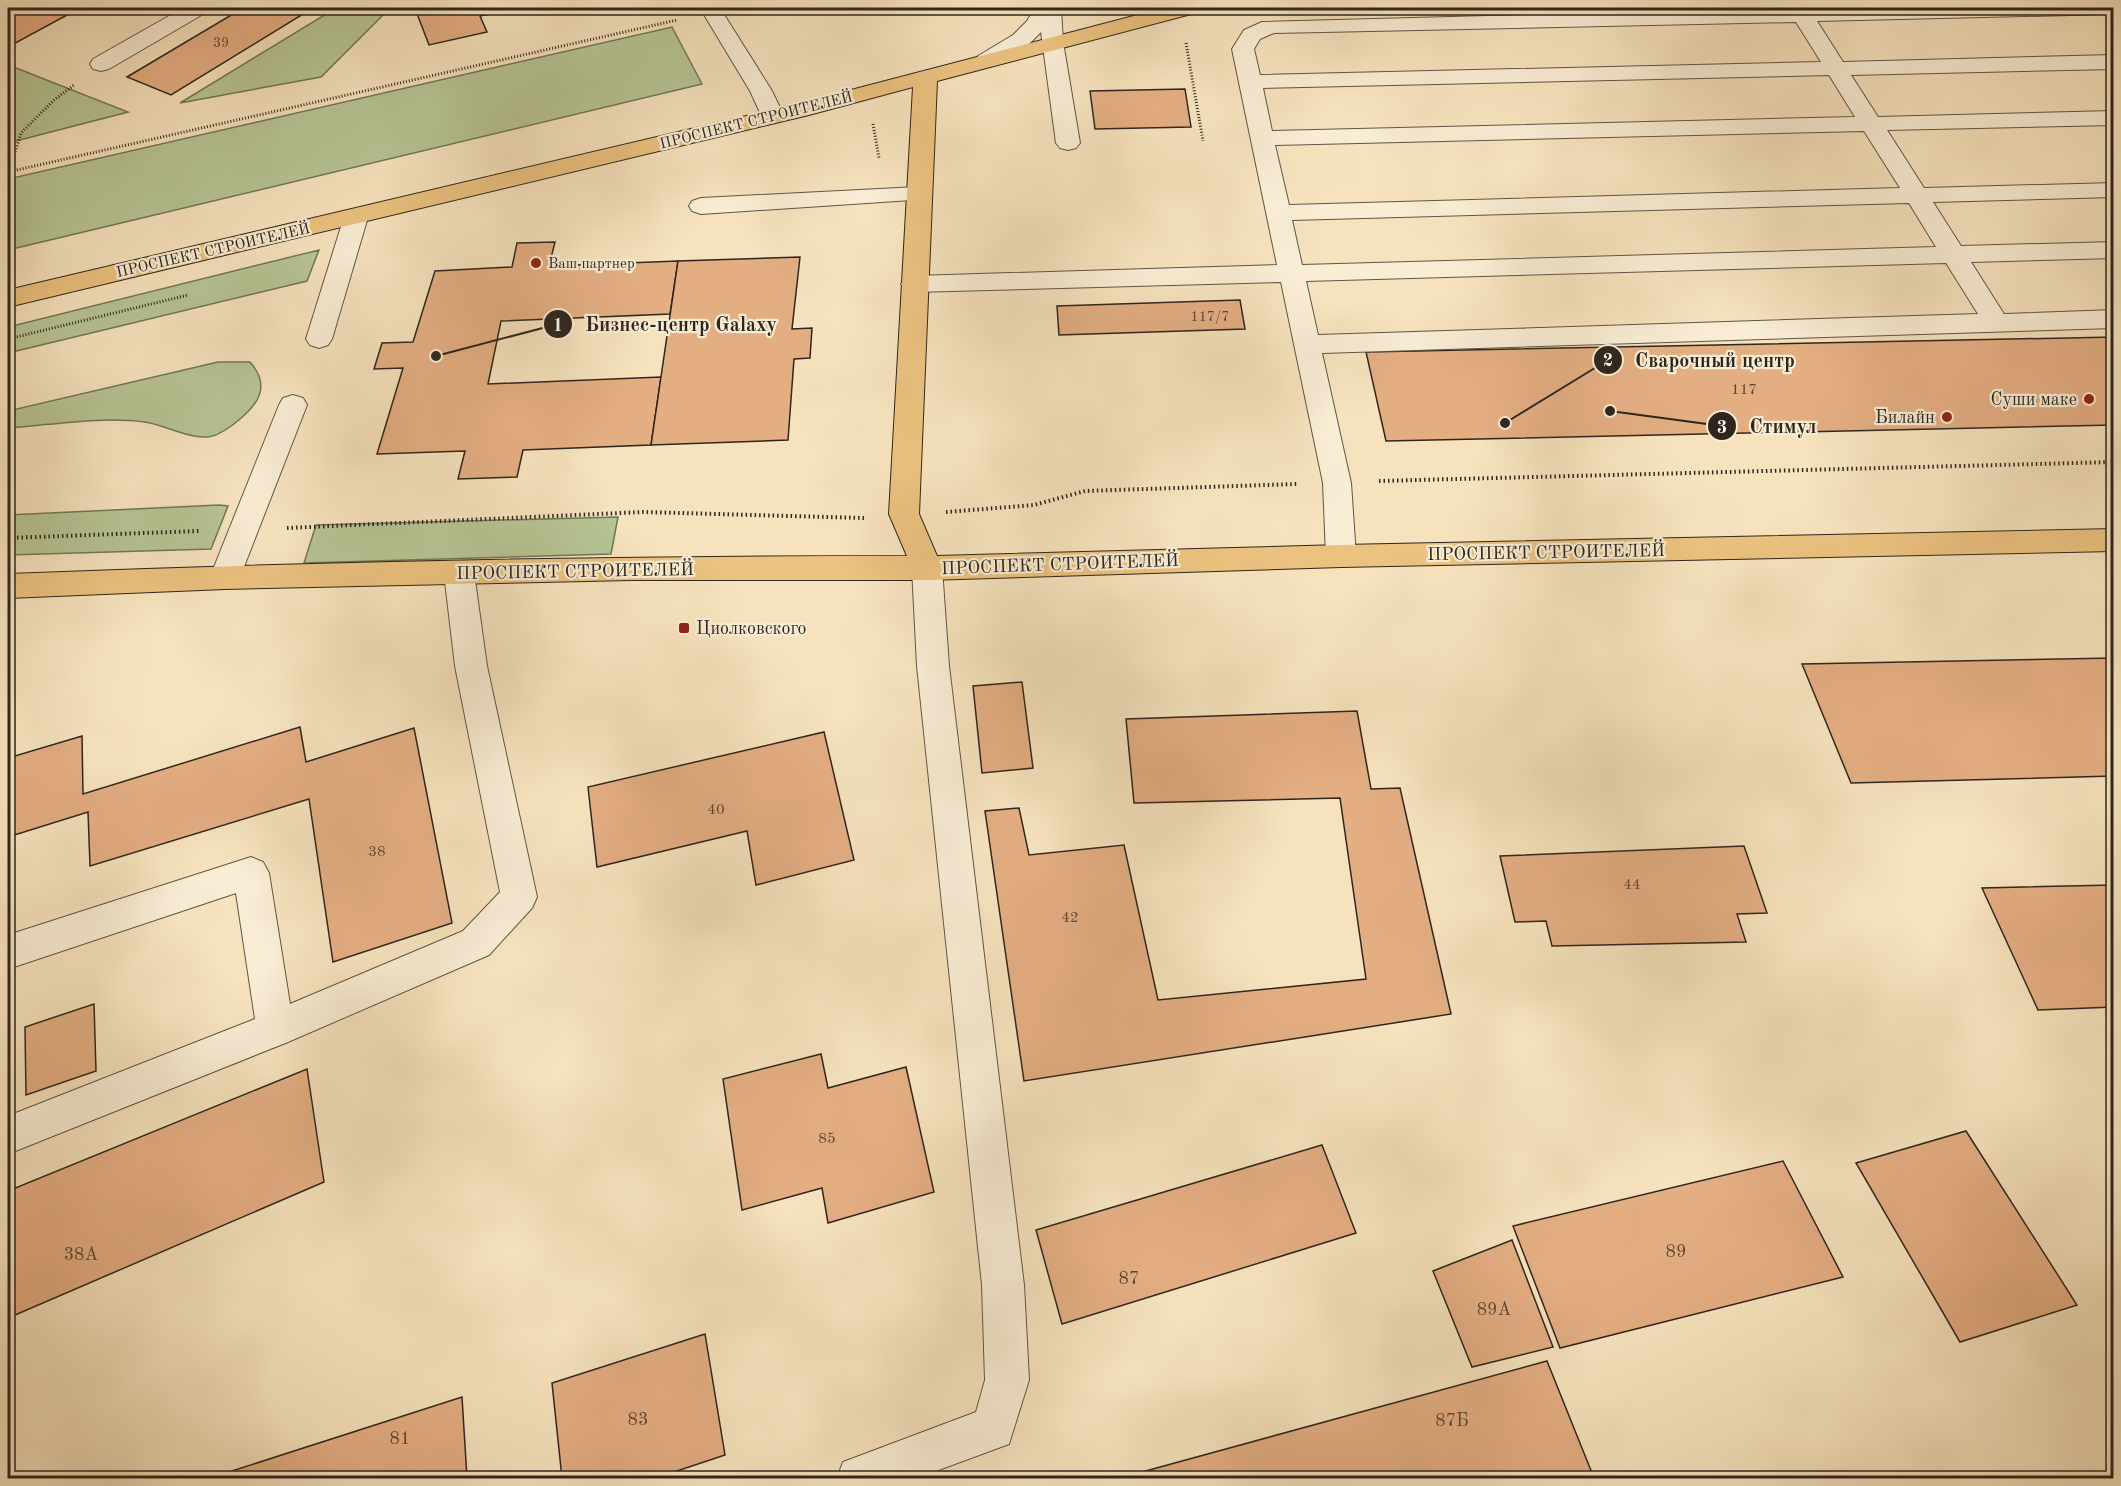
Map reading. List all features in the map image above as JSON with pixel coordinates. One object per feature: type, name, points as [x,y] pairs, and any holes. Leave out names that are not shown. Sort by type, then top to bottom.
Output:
[{"type":"main road","name":"ПРОСПЕКТ СТРОИТЕЛЕЙ","points":[[8,298],[356,217],[772,116],[926,78],[1052,42],[1178,10]]},
{"type":"main road","points":[[926,78],[918,194],[904,514],[927,568]]},
{"type":"main road","name":"ПРОСПЕКТ СТРОИТЕЛЕЙ","points":[[8,586],[225,577],[632,568],[927,568],[1341,556],[2114,540]]},
{"type":"street","points":[[101,63],[197,8]]},
{"type":"street","points":[[986,61],[1015,45],[1033,29],[1045,8]]},
{"type":"street","points":[[1050,8],[1052,42],[1068,143]]},
{"type":"street","points":[[1132,8],[1178,10]]},
{"type":"street","points":[[1341,556],[1337,483],[1243,50],[1252,35],[1270,27],[1545,14],[2112,9]]},
{"type":"street","points":[[711,10],[761,90],[772,116]]},
{"type":"street","points":[[1800,11],[1997,323]]},
{"type":"street","points":[[1250,82],[2114,62]]},
{"type":"street","points":[[1263,138],[2114,118]]},
{"type":"street","points":[[1279,213],[2114,190]]},
{"type":"street","points":[[701,206],[918,194]]},
{"type":"street","points":[[319,339],[356,217]]},
{"type":"street","points":[[914,284],[2114,250]]},
{"type":"street","points":[[1307,344],[2114,319]]},
{"type":"street","points":[[225,577],[293,405]]},
{"type":"street","points":[[859,1479],[993,1428],[1006,1380],[1004,1285],[933,666],[927,568]]},
{"type":"street","points":[[8,1135],[275,1029],[476,943],[519,897],[471,666],[459,573]]},
{"type":"street","points":[[8,952],[251,873],[275,1029]]},
{"type":"path","points":[[8,172],[711,10]]},
{"type":"path","points":[[1176,45],[1187,43],[1203,141]]},
{"type":"path","points":[[8,172],[21,132],[54,100],[101,63]]},
{"type":"path","points":[[8,339],[193,294]]},
{"type":"path","points":[[8,538],[643,512],[863,518],[1034,505],[1085,491],[2114,462]]},
{"type":"path","points":[[944,504],[949,512]]},
{"type":"green space","points":[[336,8],[390,8],[321,77],[180,103]]},
{"type":"green space","points":[[672,27],[702,84],[8,250],[8,179]]},
{"type":"green space","points":[[11,66],[128,112],[8,143],[8,68]]},
{"type":"green space","points":[[319,250],[307,281],[8,353],[8,327]]},
{"type":"green space","points":[[218,362],[250,362],[258,373],[261,386],[259,396],[251,409],[229,428],[214,436],[191,436],[153,424],[128,420],[93,420],[8,428],[8,411]]},
{"type":"green space","points":[[228,506],[211,549],[8,555],[8,515]]},
{"type":"green space","points":[[618,517],[611,554],[304,563],[316,525]]},
{"type":"building","points":[[8,8],[80,8],[8,47]]},
{"type":"building","points":[[243,8],[313,8],[171,95],[127,77]]},
{"type":"building","points":[[430,8],[520,8],[480,16],[487,32],[429,45],[416,11]]},
{"type":"building","points":[[1185,89],[1191,127],[1095,129],[1090,91]]},
{"type":"building","points":[[555,242],[549,266],[678,261],[670,314],[501,321],[488,384],[661,377],[651,445],[523,450],[517,477],[458,479],[465,451],[377,454],[403,368],[374,369],[382,343],[413,342],[435,271],[512,267],[517,243]]},
{"type":"building","points":[[800,257],[792,329],[812,328],[810,358],[794,359],[788,440],[651,445],[678,261]]},
{"type":"building","points":[[1240,300],[1245,329],[1059,335],[1057,306]]},
{"type":"building","points":[[2114,337],[2114,425],[1386,441],[1366,352]]},
{"type":"building","points":[[2114,658],[2114,776],[1851,783],[1802,664]]},
{"type":"building","points":[[1022,682],[1033,768],[982,773],[973,686]]},
{"type":"building","points":[[1357,711],[1371,789],[1400,788],[1451,1014],[1024,1081],[985,811],[1019,808],[1029,855],[1124,845],[1158,1000],[1366,979],[1340,798],[1134,803],[1126,719]]},
{"type":"building","points":[[300,727],[306,762],[414,728],[452,923],[333,962],[309,799],[90,866],[88,812],[8,837],[8,758],[82,736],[83,794]]},
{"type":"building","points":[[824,732],[854,860],[756,885],[747,831],[597,867],[588,787]]},
{"type":"building","points":[[1744,846],[1767,913],[1737,914],[1746,942],[1552,946],[1546,921],[1515,922],[1500,856]]},
{"type":"building","points":[[2114,885],[2114,1007],[2038,1010],[1982,888]]},
{"type":"building","points":[[94,1004],[96,1071],[26,1095],[25,1027]]},
{"type":"building","points":[[821,1054],[828,1088],[906,1067],[934,1192],[828,1223],[822,1188],[742,1210],[723,1079]]},
{"type":"building","points":[[307,1069],[324,1182],[8,1318],[8,1191]]},
{"type":"building","points":[[1966,1131],[2077,1305],[1960,1342],[1856,1163]]},
{"type":"building","points":[[1322,1145],[1356,1233],[1062,1324],[1036,1230]]},
{"type":"building","points":[[1783,1161],[1843,1277],[1560,1348],[1513,1226]]},
{"type":"building","points":[[1512,1240],[1553,1347],[1472,1367],[1433,1271]]},
{"type":"building","points":[[705,1334],[725,1455],[656,1478],[562,1478],[552,1383]]},
{"type":"building","points":[[1547,1361],[1594,1478],[1120,1478]]},
{"type":"building","points":[[462,1397],[467,1478],[210,1478]]},
{"type":"place","name":"Ваш партнер","points":[[536,263]]},
{"type":"place","name":"Бизнес-центр Galaxy","points":[[436,356]]},
{"type":"place","name":"Суши маке","points":[[2089,399]]},
{"type":"place","name":"Стимул","points":[[1610,411]]},
{"type":"place","name":"Билайн","points":[[1947,417]]},
{"type":"place","name":"Сварочный центр","points":[[1505,423]]},
{"type":"place","name":"Циолковского","points":[[684,628]]}]
